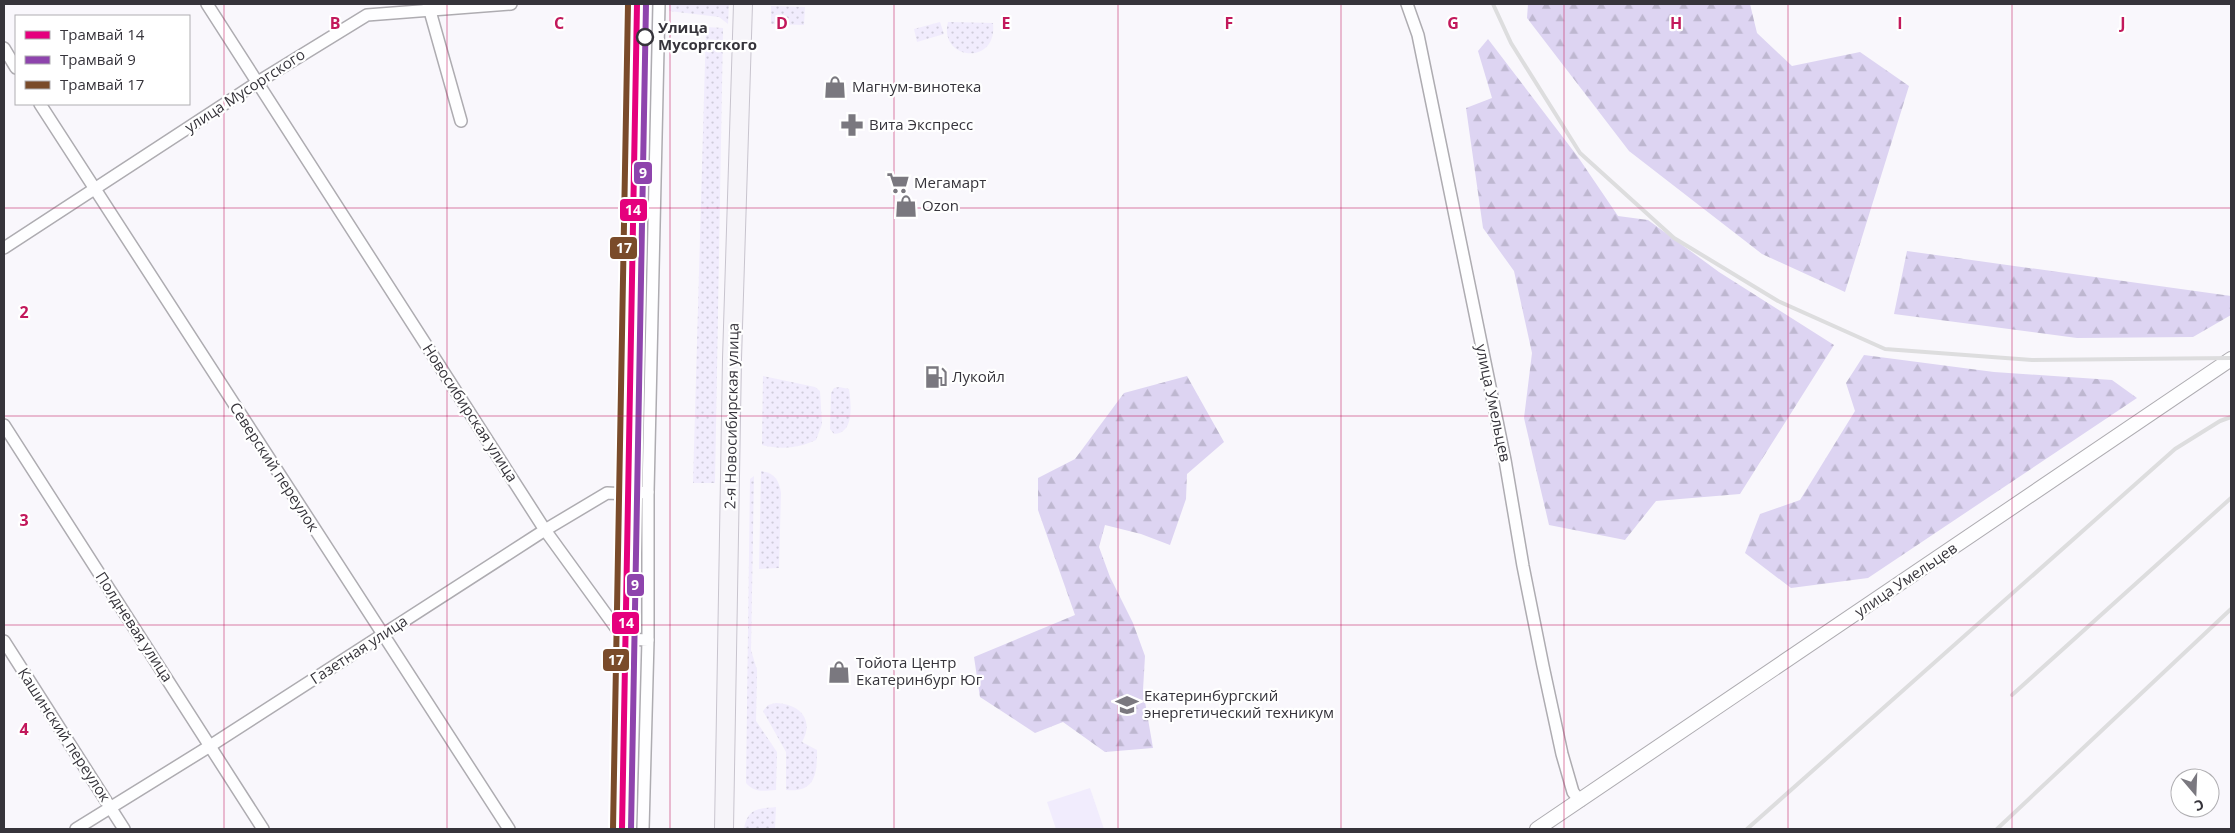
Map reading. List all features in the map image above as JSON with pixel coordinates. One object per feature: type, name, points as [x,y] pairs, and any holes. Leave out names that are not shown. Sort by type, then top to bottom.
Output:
[{"type":"main road","name":"2-я Новосибирская улица","points":[[724,829],[732,359],[743,4]]},
{"type":"street","name":"Новосибирская улица","points":[[207,4],[545,530],[624,640],[648,640]]},
{"type":"street","name":"улица Мусоргского","points":[[4,248],[258,82],[368,15],[429,6],[511,4]]},
{"type":"street","points":[[643,829],[648,640],[648,492],[659,4]]},
{"type":"street","name":"улица Умельцев","points":[[1407,4],[1418,35],[1505,460],[1522,566],[1549,696],[1570,782],[1573,792],[1580,801]]},
{"type":"street","points":[[429,6],[461,121]]},
{"type":"street","points":[[4,48],[15,66]]},
{"type":"street","name":"Северский переулок","points":[[41,105],[509,829]]},
{"type":"street","name":"улица Умельцев","points":[[1537,829],[2231,360]]},
{"type":"street","name":"Полдневая улица","points":[[4,425],[263,829]]},
{"type":"street","name":"Газетная улица","points":[[76,829],[210,746],[545,530],[608,493],[648,492]]},
{"type":"street","name":"Кашинский переулок","points":[[4,641],[124,829]]},
{"type":"shaded area","points":[[669,4],[729,4],[728,24],[719,17],[669,11]]},
{"type":"shaded area","points":[[771,6],[805,7],[804,25],[771,24]]},
{"type":"shaded area","points":[[940,22],[944,34],[917,42],[914,29]]},
{"type":"shaded area","points":[[948,22],[993,23],[992,37],[987,47],[978,52],[959,51],[947,35]]},
{"type":"shaded area","points":[[706,27],[723,28],[715,483],[693,483]]},
{"type":"shaded area","points":[[763,376],[815,387],[820,391],[822,424],[816,440],[790,447],[762,445]]},
{"type":"shaded area","points":[[834,388],[849,389],[851,410],[849,423],[845,429],[834,434],[830,429],[831,393]]},
{"type":"shaded area","points":[[761,471],[770,473],[776,478],[781,493],[779,568],[759,569]]},
{"type":"shaded area","points":[[754,476],[751,650],[757,670],[756,721],[777,752],[776,790],[767,791],[756,790],[746,783],[750,479]]},
{"type":"shaded area","points":[[776,703],[792,706],[802,714],[807,726],[802,742],[817,750],[813,780],[804,788],[786,790],[786,752],[763,711],[768,705]]},
{"type":"shaded area","points":[[1090,788],[1104,829],[1056,829],[1047,802]]},
{"type":"shaded area","points":[[776,807],[775,829],[744,829],[751,813],[759,809]]},
{"type":"green space","points":[[1528,4],[1750,4],[1757,33],[1792,66],[1860,52],[1909,86],[1845,292],[1762,254],[1629,151],[1527,18]]},
{"type":"green space","points":[[1488,39],[1578,157],[1618,216],[1648,220],[1719,272],[1834,345],[1740,494],[1656,501],[1625,540],[1549,525],[1524,418],[1532,353],[1514,271],[1483,228],[1466,108],[1492,98],[1478,51]]},
{"type":"green space","points":[[1907,251],[2231,296],[2231,315],[2193,337],[2077,338],[1894,314]]},
{"type":"green space","points":[[1864,355],[1994,372],[2112,380],[2137,398],[1868,578],[1791,588],[1745,553],[1760,514],[1800,500],[1855,411],[1846,383]]},
{"type":"green space","points":[[1187,376],[1224,442],[1187,474],[1186,499],[1170,545],[1141,534],[1105,525],[1099,547],[1110,577],[1133,623],[1145,656],[1143,690],[1153,748],[1105,752],[1063,722],[1035,733],[980,697],[974,657],[1075,615],[1038,510],[1038,478],[1075,459],[1124,393]]},
{"type":"railway","points":[[1493,4],[1511,43],[1580,153],[1674,238],[1778,301],[1885,349],[2032,360],[2231,358]]},
{"type":"railway","points":[[1747,829],[2175,449],[2220,421],[2231,417]]},
{"type":"railway","points":[[2012,695],[2231,498]]},
{"type":"railway","points":[[1997,829],[2231,609]]},
{"type":"tram line","name":"17","points":[[613,829],[628,4]]},
{"type":"tram line","name":"14","points":[[622,829],[637,4]]},
{"type":"tram line","name":"9","points":[[631,829],[646,4]]},
{"type":"place","name":"Улица Мусоргского","points":[[645,37]]},
{"type":"place","name":"Магнум-винотека","points":[[835,87]]},
{"type":"place","name":"Вита Экспресс","points":[[852,125]]},
{"type":"place","name":"Мегамарт","points":[[898,183]]},
{"type":"place","name":"Ozon","points":[[906,206]]},
{"type":"place","name":"Лукойл","points":[[936,377]]},
{"type":"place","name":"Тойота Центр Екатеринбург Юг","points":[[839,672]]},
{"type":"place","name":"Екатеринбургский энергетический техникум","points":[[1127,705]]}]
